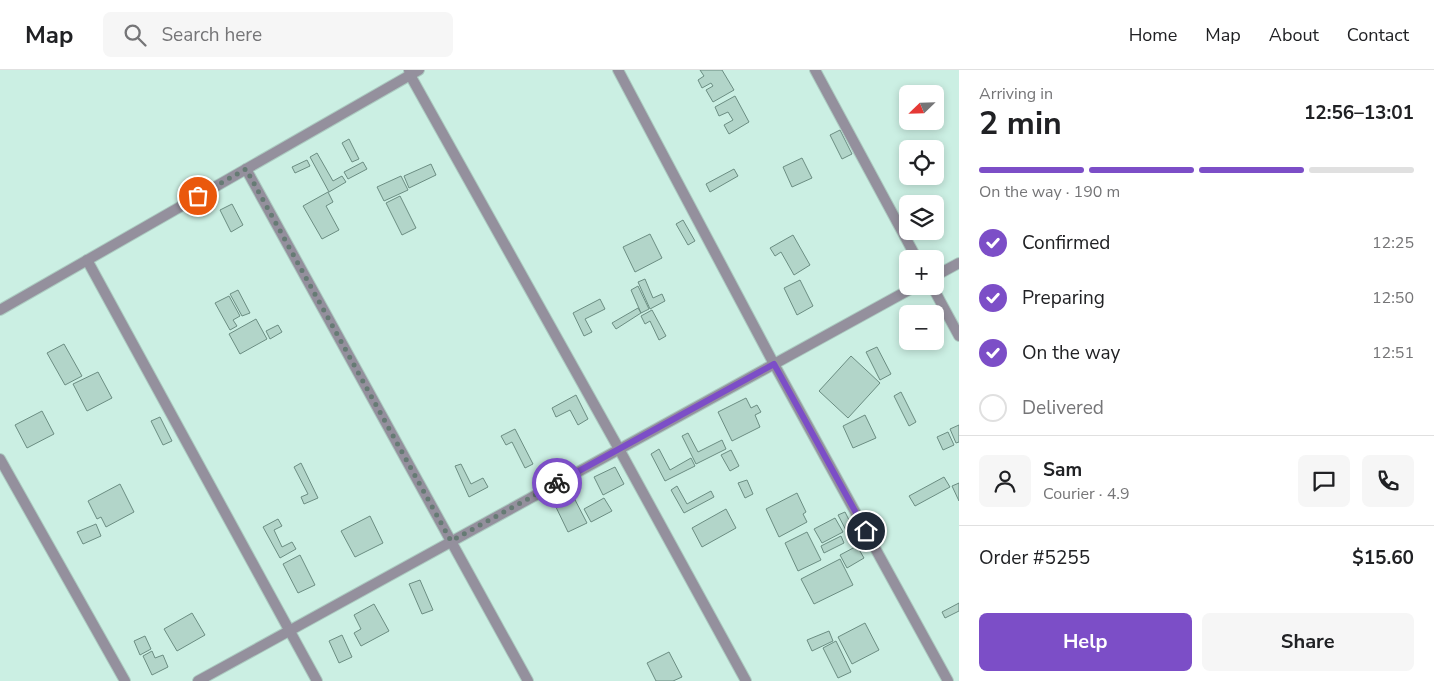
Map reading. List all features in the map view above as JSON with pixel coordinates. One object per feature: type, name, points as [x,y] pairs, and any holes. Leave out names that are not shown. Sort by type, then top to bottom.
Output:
[{"type":"street","points":[[618,70],[774,364],[948,681]]},
{"type":"street","points":[[815,70],[912,250]]},
{"type":"street","points":[[0,310],[413,72],[746,681]]},
{"type":"street","points":[[246,169],[528,681]]},
{"type":"street","points":[[87,260],[317,681]]},
{"type":"street","points":[[944,271],[959,263]]},
{"type":"street","points":[[198,681],[900,295]]},
{"type":"street","points":[[937,295],[959,336]]},
{"type":"street","points":[[0,459],[125,681]]},
{"type":"building","points":[[700,70],[722,70],[734,90],[713,102],[706,90],[713,86],[711,83],[702,88],[698,80],[704,76]]},
{"type":"building","points":[[735,96],[749,122],[729,134],[724,125],[733,120],[728,112],[719,116],[715,107]]},
{"type":"building","points":[[840,130],[852,154],[842,159],[830,135]]},
{"type":"building","points":[[349,139],[359,159],[352,162],[342,143]]},
{"type":"building","points":[[317,153],[333,181],[342,176],[346,182],[329,192],[310,157]]},
{"type":"building","points":[[802,158],[812,178],[792,187],[783,167]]},
{"type":"building","points":[[307,160],[310,166],[295,173],[292,167]]},
{"type":"building","points":[[363,162],[367,169],[348,179],[344,172]]},
{"type":"building","points":[[431,164],[436,175],[409,188],[404,176]]},
{"type":"building","points":[[734,169],[738,176],[710,192],[706,184]]},
{"type":"building","points":[[401,176],[408,190],[384,201],[377,187]]},
{"type":"building","points":[[328,192],[333,202],[326,206],[339,230],[322,239],[303,206]]},
{"type":"building","points":[[400,196],[416,228],[402,235],[386,203]]},
{"type":"building","points":[[232,204],[243,225],[231,232],[220,210]]},
{"type":"building","points":[[683,220],[695,241],[688,245],[676,224]]},
{"type":"building","points":[[650,234],[662,258],[635,272],[623,247]]},
{"type":"building","points":[[793,235],[810,265],[794,275],[781,252],[775,256],[770,248]]},
{"type":"building","points":[[645,279],[653,298],[662,294],[665,301],[650,309],[638,282]]},
{"type":"building","points":[[800,280],[813,306],[797,315],[784,288]]},
{"type":"building","points":[[638,286],[649,309],[641,313],[631,290]]},
{"type":"building","points":[[238,290],[250,313],[242,316],[230,294]]},
{"type":"building","points":[[229,296],[240,316],[233,320],[237,326],[230,330],[215,303]]},
{"type":"building","points":[[600,299],[605,309],[585,319],[592,332],[584,336],[573,313]]},
{"type":"building","points":[[638,308],[641,313],[616,329],[612,323]]},
{"type":"building","points":[[652,310],[666,336],[659,340],[650,321],[645,324],[641,316]]},
{"type":"building","points":[[256,319],[267,339],[240,354],[229,334]]},
{"type":"building","points":[[278,325],[282,332],[270,339],[266,331]]},
{"type":"building","points":[[64,344],[82,376],[65,385],[47,353]]},
{"type":"building","points":[[877,347],[891,374],[880,380],[866,352]]},
{"type":"building","points":[[851,356],[880,383],[848,418],[819,391]]},
{"type":"building","points":[[98,372],[112,398],[87,411],[73,384]]},
{"type":"building","points":[[901,392],[916,422],[909,426],[894,396]]},
{"type":"building","points":[[576,395],[588,419],[578,425],[570,410],[556,417],[552,408]]},
{"type":"building","points":[[746,398],[751,408],[757,405],[761,412],[755,415],[760,427],[732,441],[718,412]]},
{"type":"building","points":[[42,411],[54,434],[27,448],[15,425]]},
{"type":"building","points":[[865,415],[876,438],[853,448],[843,426]]},
{"type":"building","points":[[160,417],[172,441],[163,445],[151,421]]},
{"type":"building","points":[[959,425],[959,442],[956,443],[950,429]]},
{"type":"building","points":[[515,429],[533,464],[525,468],[512,442],[506,445],[501,436]]},
{"type":"building","points":[[948,432],[954,445],[943,450],[937,437]]},
{"type":"building","points":[[688,433],[698,452],[722,440],[726,449],[696,464],[682,436]]},
{"type":"building","points":[[659,449],[670,470],[691,458],[695,466],[665,481],[651,454]]},
{"type":"building","points":[[731,450],[739,466],[730,471],[721,455]]},
{"type":"building","points":[[301,463],[318,498],[304,504],[301,497],[308,494],[294,467]]},
{"type":"building","points":[[461,464],[471,484],[483,478],[488,487],[469,497],[455,466]]},
{"type":"building","points":[[615,467],[624,484],[603,495],[594,477]]},
{"type":"building","points":[[944,477],[950,487],[915,506],[909,496]]},
{"type":"building","points":[[747,480],[753,494],[745,498],[738,483]]},
{"type":"building","points":[[959,483],[959,501],[952,486]]},
{"type":"building","points":[[120,484],[134,512],[106,527],[101,517],[97,519],[88,501]]},
{"type":"building","points":[[677,486],[687,504],[711,491],[714,497],[684,513],[671,490]]},
{"type":"building","points":[[797,493],[806,512],[803,514],[807,522],[779,537],[766,509]]},
{"type":"building","points":[[572,494],[587,523],[568,532],[554,503]]},
{"type":"building","points":[[604,498],[612,511],[591,522],[584,509]]},
{"type":"building","points":[[726,509],[736,528],[702,547],[692,528]]},
{"type":"building","points":[[845,512],[853,528],[847,532],[838,515]]},
{"type":"building","points":[[370,516],[383,543],[355,557],[341,531]]},
{"type":"building","points":[[835,518],[843,532],[822,543],[814,529]]},
{"type":"building","points":[[278,519],[282,526],[274,530],[282,547],[292,542],[296,549],[280,558],[263,527]]},
{"type":"building","points":[[96,524],[101,536],[83,544],[77,532]]},
{"type":"building","points":[[807,532],[821,560],[798,571],[785,543]]},
{"type":"building","points":[[841,536],[844,543],[824,553],[821,546]]},
{"type":"building","points":[[857,546],[864,558],[847,568],[840,555]]},
{"type":"building","points":[[300,555],[315,585],[298,593],[283,564]]},
{"type":"building","points":[[840,559],[853,585],[814,604],[801,579]]},
{"type":"building","points":[[420,580],[433,610],[422,614],[409,584]]},
{"type":"building","points":[[959,603],[959,611],[945,618],[942,612]]},
{"type":"building","points":[[374,604],[389,631],[361,646],[354,633],[361,629],[354,615]]},
{"type":"building","points":[[192,613],[205,635],[177,651],[164,629]]},
{"type":"building","points":[[865,623],[879,650],[852,664],[838,637]]},
{"type":"building","points":[[829,631],[833,641],[812,651],[807,640]]},
{"type":"building","points":[[342,635],[352,657],[339,663],[329,641]]},
{"type":"building","points":[[145,636],[151,649],[140,655],[134,641]]},
{"type":"building","points":[[836,641],[851,672],[838,678],[823,648]]},
{"type":"building","points":[[152,651],[155,658],[163,655],[168,667],[152,675],[143,656]]},
{"type":"building","points":[[669,652],[682,677],[673,681],[656,681],[647,663]]},
{"type":"way so far","points":[[198,196],[246,169],[451,541],[557,483]]},
{"type":"route","points":[[557,483],[774,364],[866,531]]}]
